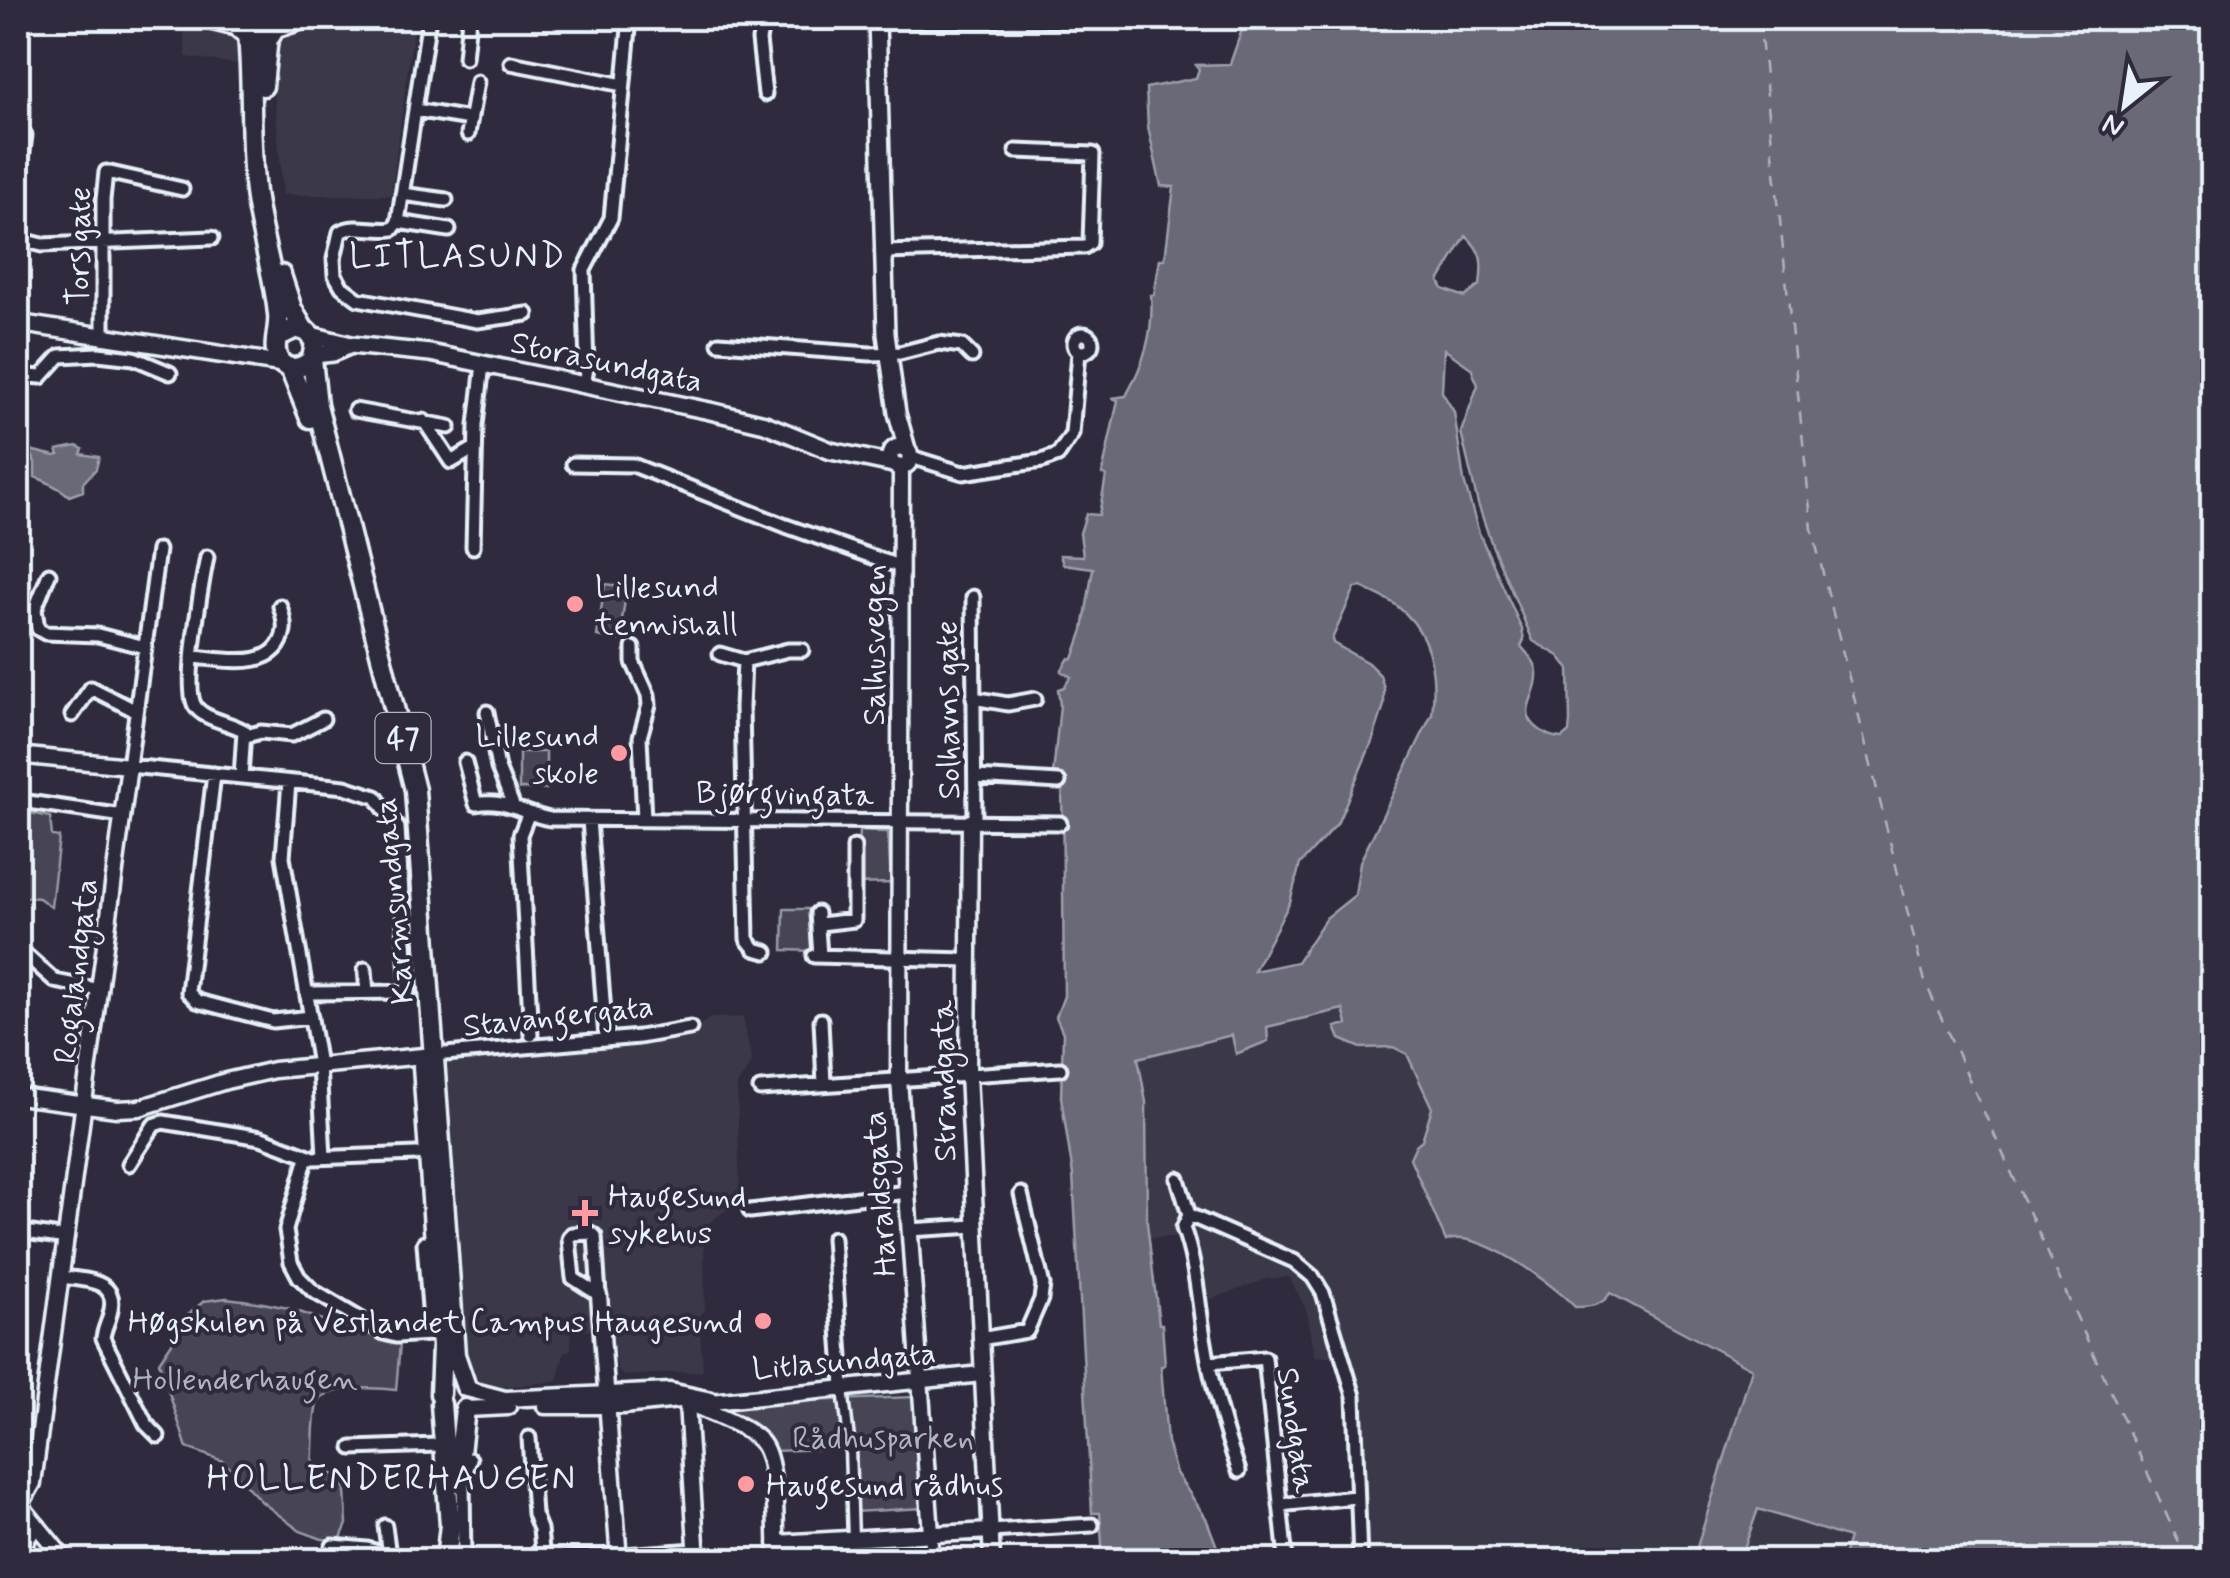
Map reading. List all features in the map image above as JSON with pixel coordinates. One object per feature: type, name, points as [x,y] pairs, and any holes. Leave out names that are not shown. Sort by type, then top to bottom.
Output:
[{"type":"main road","name":"Salhusvegen","points":[[877,19],[882,252],[900,456]]},
{"type":"main road","points":[[242,28],[258,40],[274,28]]},
{"type":"main road","name":"47","points":[[242,28],[253,175],[279,316],[276,352],[286,366]]},
{"type":"main road","name":"47","points":[[274,28],[263,64],[265,186],[285,290],[315,343],[313,357]]},
{"type":"main road","points":[[18,324],[286,366],[302,367],[313,357]]},
{"type":"main road","points":[[227,356],[277,340],[290,329],[307,332]]},
{"type":"main road","name":"Storasundgata","points":[[307,332],[352,345],[405,349],[741,418],[845,454],[900,456]]},
{"type":"main road","name":"Storasundgata","points":[[313,357],[352,345]]},
{"type":"main road","name":"Karmsundgata","points":[[313,357],[317,405],[416,790],[442,1346],[440,1399],[454,1560]]},
{"type":"main road","name":"Karmsundgata","points":[[286,366],[316,438],[405,781],[455,1355],[467,1388]]},
{"type":"main road","points":[[466,1409],[449,1412],[440,1399],[451,1383],[467,1388]]},
{"type":"main road","name":"47","points":[[466,1409],[470,1399],[467,1388]]},
{"type":"main road","name":"Karmsundgata","points":[[446,1560],[448,1510],[466,1409]]},
{"type":"street","points":[[192,18],[242,28]]},
{"type":"street","points":[[274,28],[314,18]]},
{"type":"street","points":[[396,226],[429,18]]},
{"type":"street","points":[[465,58],[469,18]]},
{"type":"street","points":[[584,385],[584,270],[612,218],[630,18]]},
{"type":"street","points":[[765,94],[758,40],[769,19],[1082,20]]},
{"type":"street","points":[[511,63],[623,84]]},
{"type":"street","points":[[468,134],[477,82]]},
{"type":"street","points":[[415,110],[470,120]]},
{"type":"street","points":[[18,191],[26,135]]},
{"type":"street","points":[[882,252],[1084,247],[1090,243],[1093,154],[1016,151]]},
{"type":"street","name":"Tors gate","points":[[104,338],[106,172],[182,188]]},
{"type":"street","points":[[402,194],[446,200]]},
{"type":"street","points":[[449,230],[396,226],[381,231],[349,226],[338,234],[335,274],[342,288],[358,299],[477,321],[528,314]]},
{"type":"street","points":[[18,239],[42,244],[212,238]]},
{"type":"street","points":[[718,343],[888,354],[939,344],[962,346],[972,356]]},
{"type":"street","points":[[900,456],[963,473],[1058,455],[1072,434],[1079,352]]},
{"type":"street","points":[[18,374],[41,377],[60,356],[98,354],[134,358],[170,373]]},
{"type":"street","points":[[473,546],[475,448],[483,364]]},
{"type":"street","points":[[355,410],[449,427]]},
{"type":"street","points":[[424,421],[451,462],[475,448]]},
{"type":"street","name":"Salhusvegen","points":[[900,456],[900,822]]},
{"type":"street","points":[[573,464],[634,465],[901,567]]},
{"type":"street","name":"Rogalandgata","points":[[65,1560],[19,1503],[33,1483],[158,550]]},
{"type":"street","points":[[207,557],[192,699],[196,707],[238,727],[246,736],[241,777]]},
{"type":"street","points":[[50,574],[35,609],[38,630],[98,635],[145,647]]},
{"type":"street","name":"Solhavns gate","points":[[973,597],[973,822]]},
{"type":"street","points":[[194,657],[252,661],[264,657],[276,646],[284,630],[280,606]]},
{"type":"street","points":[[633,648],[633,662],[649,705],[640,737],[644,819]]},
{"type":"street","points":[[720,654],[744,661],[802,650]]},
{"type":"street","points":[[744,661],[747,939],[755,950],[766,952]]},
{"type":"street","points":[[72,716],[92,688],[136,711]]},
{"type":"street","points":[[973,698],[1017,704],[1035,699]]},
{"type":"street","points":[[487,712],[498,768],[513,804],[528,815],[520,835],[531,1035]]},
{"type":"street","points":[[246,736],[262,732],[292,735],[323,720]]},
{"type":"street","points":[[18,750],[28,756],[345,788],[379,799],[398,828],[408,992],[308,993]]},
{"type":"street","points":[[464,762],[476,804],[513,804]]},
{"type":"street","points":[[214,774],[188,992],[197,1001],[273,1022],[312,1017]]},
{"type":"street","points":[[976,777],[1060,782]]},
{"type":"street","points":[[289,782],[283,857],[319,1065],[324,1157]]},
{"type":"street","points":[[18,828],[21,801],[123,816]]},
{"type":"street","name":"Bjørgvingata","points":[[528,815],[589,820],[1060,823]]},
{"type":"street","points":[[589,820],[606,1038]]},
{"type":"street","name":"Haraldsgata","points":[[900,822],[899,1079],[932,1560]]},
{"type":"street","name":"Strandgata","points":[[973,822],[968,1074],[992,1560]]},
{"type":"street","points":[[854,847],[854,920],[849,923],[818,919],[817,956],[969,960]]},
{"type":"street","points":[[18,948],[54,981],[100,990]]},
{"type":"street","points":[[365,969],[366,992]]},
{"type":"street","points":[[821,1020],[824,1084]]},
{"type":"street","name":"Stavangergata","points":[[18,1096],[139,1108],[249,1075],[319,1065],[640,1037],[690,1028]]},
{"type":"street","points":[[760,1089],[1060,1069]]},
{"type":"street","points":[[129,1164],[154,1125],[162,1122],[262,1138],[307,1158],[416,1154]]},
{"type":"street","points":[[307,1158],[286,1237],[292,1264],[313,1291],[384,1333],[431,1334],[424,1243]]},
{"type":"street","points":[[1178,1178],[1189,1215],[1183,1228],[1192,1251],[1208,1364],[1222,1423],[1240,1472]]},
{"type":"street","points":[[750,1211],[908,1192]]},
{"type":"street","points":[[980,1339],[1028,1332],[1041,1299],[1043,1284],[1020,1194]]},
{"type":"street","points":[[1189,1215],[1294,1261],[1313,1276],[1323,1293],[1354,1396],[1360,1560]]},
{"type":"street","points":[[910,1230],[976,1226]]},
{"type":"street","points":[[18,1232],[67,1238]]},
{"type":"street","points":[[599,1295],[572,1278],[568,1238],[572,1234],[591,1232],[596,1236],[619,1558]]},
{"type":"street","points":[[833,1238],[850,1448],[854,1560]]},
{"type":"street","points":[[61,1277],[100,1282],[111,1293],[110,1316],[103,1338],[146,1424],[158,1436]]},
{"type":"street","name":"Sundgata","points":[[1208,1364],[1265,1358],[1286,1560]]},
{"type":"street","name":"Litlasundgata","points":[[467,1388],[505,1399],[686,1403],[982,1374]]},
{"type":"street","name":"Litlasundgata","points":[[466,1409],[680,1392],[712,1400]]},
{"type":"street","name":"Litlasundgata","points":[[657,1393],[686,1403]]},
{"type":"street","points":[[551,1560],[696,1556],[686,1403],[764,1444],[770,1463],[777,1560]]},
{"type":"street","points":[[529,1438],[534,1514],[540,1529],[542,1560]]},
{"type":"street","points":[[352,1448],[438,1445]]},
{"type":"street","points":[[464,1560],[463,1482],[470,1458]]},
{"type":"street","points":[[1280,1505],[1355,1498]]},
{"type":"street","points":[[18,1555],[38,1525]]},
{"type":"street","points":[[776,1543],[1092,1525]]},
{"type":"street","points":[[385,1526],[389,1556]]},
{"type":"street","points":[[326,1560],[332,1546],[349,1546],[408,1560]]},
{"type":"street","points":[[120,1560],[144,1560]]},
{"type":"shaded area","points":[[182,18],[415,18],[391,195],[283,195],[272,69],[186,57]]},
{"type":"shaded area","points":[[1343,1008],[1356,1045],[1406,1048],[1431,1102],[1434,1115],[1411,1157],[1446,1239],[1458,1236],[1477,1240],[1546,1282],[1573,1305],[1609,1290],[1754,1370],[1694,1560],[1359,1560],[1351,1506],[1351,1484],[1357,1465],[1355,1413],[1339,1358],[1315,1356],[1307,1312],[1289,1277],[1267,1279],[1202,1299],[1192,1243],[1179,1237],[1149,1238],[1138,1058],[1232,1035],[1235,1050],[1267,1027]]},
{"type":"shaded area","name":"Haugesund sykehus","points":[[743,1017],[752,1063],[737,1085],[740,1199],[704,1227],[705,1311],[699,1316],[703,1371],[624,1376],[618,1371],[612,1337],[605,1330],[571,1331],[571,1350],[565,1351],[557,1381],[497,1388],[482,1383],[474,1375],[457,1328],[438,1057],[681,1036],[711,1018]]},
{"type":"shaded area","points":[[1756,1508],[1852,1538],[1844,1560],[1739,1560]]},
{"type":"green space","points":[[605,584],[627,587],[619,640],[597,636]]},
{"type":"green space","points":[[519,752],[546,752],[546,789],[519,789]]},
{"type":"green space","points":[[28,810],[50,817],[52,836],[59,837],[51,907],[39,898],[18,896],[21,817]]},
{"type":"green space","points":[[859,831],[888,832],[891,883],[856,884]]},
{"type":"green space","points":[[784,909],[813,909],[815,951],[783,950]]},
{"type":"green space","name":"Hollenderhaugen","points":[[226,1298],[283,1307],[342,1324],[363,1321],[400,1343],[396,1390],[342,1390],[323,1397],[316,1408],[312,1468],[319,1473],[344,1475],[347,1524],[340,1540],[300,1531],[262,1502],[223,1461],[187,1448],[159,1362],[181,1329],[169,1318],[182,1320],[204,1301]]},
{"type":"green space","name":"Rådhusparken","points":[[915,1397],[923,1508],[854,1512],[850,1448],[774,1451],[759,1429],[719,1408],[776,1402]]},
{"type":"water","points":[[1246,18],[2212,18],[2212,1560],[1842,1560],[1849,1538],[1758,1509],[1740,1560],[1693,1560],[1752,1369],[1610,1293],[1600,1303],[1575,1307],[1533,1272],[1495,1250],[1460,1239],[1446,1241],[1410,1158],[1422,1140],[1432,1108],[1407,1054],[1393,1047],[1361,1048],[1340,1039],[1335,1027],[1347,1024],[1343,1009],[1267,1027],[1268,1041],[1236,1054],[1232,1035],[1138,1058],[1146,1102],[1147,1223],[1162,1324],[1167,1442],[1176,1473],[1206,1518],[1222,1560],[1103,1560],[1100,1513],[1092,1513],[1073,1175],[1061,1097],[1063,1033],[1056,1017],[1064,996],[1062,776],[1053,775],[1058,689],[1071,677],[1061,671],[1069,658],[1073,659],[1083,630],[1093,568],[1063,564],[1060,555],[1083,556],[1080,533],[1086,514],[1099,515],[1106,476],[1102,474],[1118,400],[1112,398],[1126,396],[1143,360],[1151,322],[1151,295],[1160,259],[1165,259],[1174,187],[1161,186],[1148,127],[1146,88],[1196,78],[1196,65],[1230,64]],"holes":[[[1466,236],[1479,253],[1481,270],[1480,285],[1465,297],[1443,289],[1439,281]],[[1444,349],[1471,368],[1478,385],[1461,432],[1492,545],[1533,641],[1559,656],[1569,669],[1569,732],[1562,738],[1540,730],[1529,716],[1537,669],[1521,646],[1522,629],[1479,533],[1464,481],[1454,412],[1442,392]],[[1361,587],[1393,603],[1418,628],[1432,669],[1432,714],[1360,862],[1355,895],[1326,918],[1297,962],[1254,971],[1290,902],[1300,864],[1337,824],[1384,705],[1380,675],[1332,639],[1355,588]]]},
{"type":"water","points":[[77,446],[83,449],[81,454],[99,457],[96,469],[83,483],[83,491],[69,496],[35,477],[30,450],[55,456],[59,455],[57,450]]},
{"type":"ferry route","points":[[1759,18],[1812,529],[1925,982],[2187,1560]]},
{"type":"place","name":"Lillesund tennishall","points":[[575,604]]},
{"type":"place","name":"Lillesund skole","points":[[619,753]]},
{"type":"place","name":"Haugesund sykehus","points":[[585,1213]]},
{"type":"place","name":"Høgskulen på Vestlandet Campus Haugesund","points":[[763,1321]]},
{"type":"place","name":"Haugesund rådhus","points":[[746,1484]]},
{"type":"district","name":"LITLASUND","points":[[458,255]]},
{"type":"district","name":"HOLLENDERHAUGEN","points":[[392,1477]]}]
